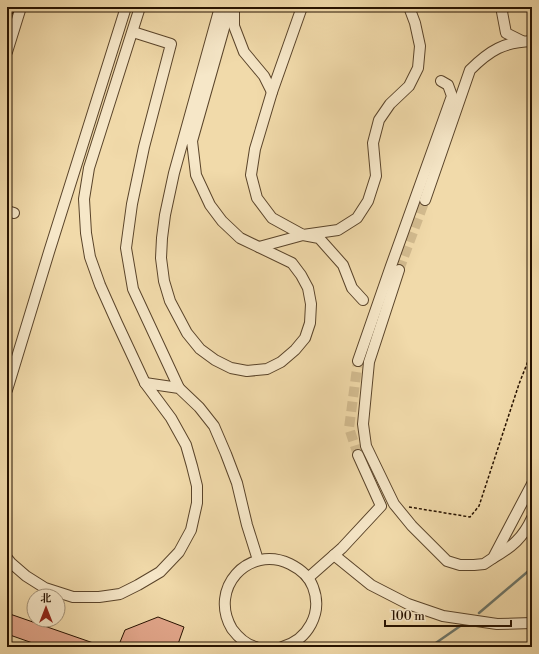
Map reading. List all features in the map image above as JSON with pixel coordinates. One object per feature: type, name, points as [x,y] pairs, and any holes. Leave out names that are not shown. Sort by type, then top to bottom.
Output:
[{"type":"street","points":[[7,52],[21,7]]},
{"type":"street","points":[[7,390],[51,244],[126,7]]},
{"type":"street","points":[[7,558],[26,576],[44,588],[73,596],[120,594],[138,586],[160,572],[179,552],[192,530],[197,503],[197,486],[186,446],[171,418],[145,382],[100,285],[90,257],[86,233],[84,199],[89,168],[140,7]]},
{"type":"street","points":[[220,7],[174,173],[165,216],[161,258],[164,281],[170,301],[187,333],[200,349],[215,360],[231,368],[247,371],[266,369],[281,362],[295,350],[304,338],[310,323],[311,304],[308,288],[301,274],[292,263],[240,238],[222,221],[210,205],[196,175],[192,141],[230,7]]},
{"type":"street","points":[[234,7],[234,26],[244,52],[264,76],[272,92]]},
{"type":"street","points":[[302,7],[272,92],[255,149],[251,175],[257,198],[272,218],[303,235],[319,238],[343,265],[352,288],[363,300]]},
{"type":"street","points":[[259,247],[303,235],[338,230],[357,218],[368,201],[376,176],[373,143],[378,120],[390,104],[409,86],[418,68],[420,46],[415,23],[409,7]]},
{"type":"street","points":[[504,7],[502,12],[506,33],[527,41]]},
{"type":"street","points":[[132,32],[171,44],[132,204],[126,248],[133,289],[179,388],[199,407],[214,426],[237,484],[247,525],[258,560]]},
{"type":"street","points":[[425,200],[470,70],[481,59],[499,47],[527,41]]},
{"type":"street","points":[[441,82],[448,85],[455,112]]},
{"type":"street","points":[[358,361],[393,258],[452,96]]},
{"type":"street","points":[[399,270],[369,362],[363,424],[366,446],[394,504],[412,526],[447,561],[460,565],[484,564],[512,547],[527,528],[532,518]]},
{"type":"street","points":[[145,382],[179,388]]},
{"type":"street","points":[[358,455],[381,506]]},
{"type":"street","points":[[493,558],[532,484]]},
{"type":"street","points":[[308,578],[334,555],[381,506],[394,504]]},
{"type":"street","points":[[334,555],[371,585],[408,604],[443,616],[497,624],[532,623]]},
{"type":"street","points":[[256,647],[238,643],[235,632],[228,623],[225,608],[226,592],[232,579],[241,569],[258,560],[280,559],[300,569],[308,578],[313,588],[316,605],[313,621],[306,634],[292,644],[282,647]]},
{"type":"path","points":[[394,504],[470,517],[479,506],[519,384],[532,351]]},
{"type":"building","points":[[7,613],[26,620],[26,628],[50,628],[102,647],[44,647],[7,634]]},
{"type":"building","points":[[158,617],[184,627],[177,647],[118,647],[125,630]]},
{"type":"waterway","points":[[479,613],[532,568]]},
{"type":"waterway","points":[[430,647],[466,622]]},
{"type":"tunnel","points":[[399,270],[425,200]]},
{"type":"tunnel","points":[[358,361],[349,428],[358,455]]}]
